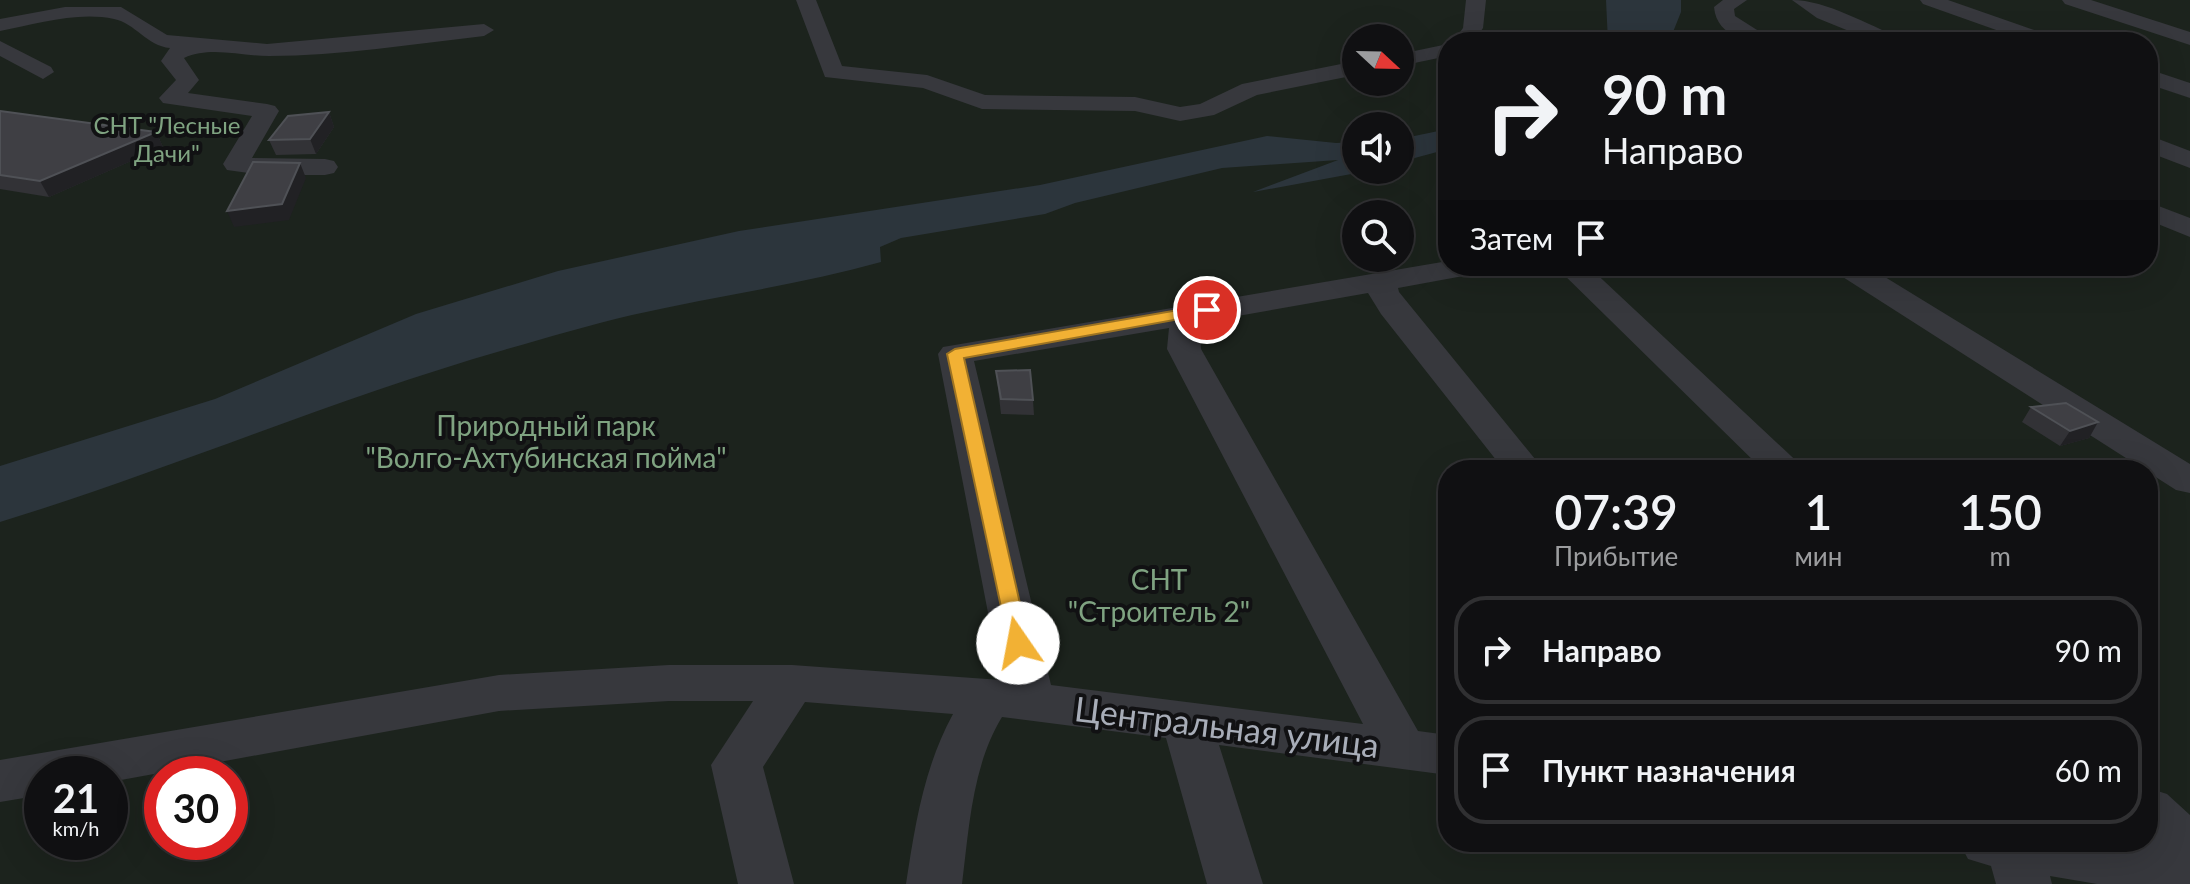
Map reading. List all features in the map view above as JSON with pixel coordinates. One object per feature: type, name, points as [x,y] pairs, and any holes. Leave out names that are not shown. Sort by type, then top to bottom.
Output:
[{"type":"street","points":[[806,0],[833,72],[927,82],[982,102],[1135,104],[1180,114],[1206,110],[1250,89],[1342,71]]},
{"type":"street","points":[[1470,32],[1476,0]]},
{"type":"street","points":[[1737,0],[1724,7],[1725,18],[1744,32]]},
{"type":"street","points":[[1802,0],[1824,14],[1869,32]]},
{"type":"street","points":[[1930,0],[2021,32]]},
{"type":"street","points":[[2072,0],[2190,39]]},
{"type":"street","points":[[0,25],[65,13],[121,13],[162,41],[267,50],[351,45],[484,30]]},
{"type":"street","points":[[188,80],[172,61],[174,54],[193,46]]},
{"type":"street","points":[[0,47],[43,72]]},
{"type":"street","points":[[267,50],[188,80],[171,98],[267,111],[236,164],[325,167]]},
{"type":"street","points":[[1414,57],[1438,52]]},
{"type":"street","points":[[2158,80],[2190,91]]},
{"type":"street","points":[[2158,147],[2190,160]]},
{"type":"street","points":[[2158,214],[2190,228]]},
{"type":"street","points":[[934,884],[944,814],[959,748],[974,718],[1009,699],[955,354],[1438,272]]},
{"type":"street","points":[[1581,276],[1775,460]]},
{"type":"street","points":[[1862,276],[2156,460]]},
{"type":"street","points":[[1382,281],[1383,292],[1392,307],[1516,460]]},
{"type":"street","points":[[1207,310],[1183,331],[1184,349],[1401,747]]},
{"type":"street","points":[[2158,461],[2190,481]]},
{"type":"street","name":"Центральная улица","points":[[0,781],[499,693],[669,683],[792,683],[1009,699],[1438,753]]},
{"type":"street","points":[[766,884],[737,765],[792,683]]},
{"type":"street","points":[[1186,721],[1235,884]]},
{"type":"street","points":[[2158,820],[2190,850]]},
{"type":"street","points":[[2008,857],[2190,875]]},
{"type":"green space","name":"Природный парк \"Волго-Ахтубинская пойма\"","points":[[0,0],[2190,0],[2190,884],[0,884]]},
{"type":"shaded area","points":[[1606,0],[1681,0],[1681,12],[1673,32],[1608,32]]},
{"type":"shaded area","points":[[1438,131],[1438,152],[1414,158],[1414,136]]},
{"type":"shaded area","points":[[1267,136],[1342,143],[1342,176],[1253,192],[1338,160],[1222,168],[1075,203],[1045,214],[901,238],[880,247],[881,262],[632,315],[504,350],[377,390],[0,522],[0,466],[215,399],[416,314],[558,271],[739,231],[1040,185]]},
{"type":"building","points":[[0,111],[156,132],[40,181],[0,175]]},
{"type":"building","points":[[329,112],[310,139],[269,140],[288,116]]},
{"type":"building","points":[[253,162],[300,163],[282,204],[227,211]]},
{"type":"building","points":[[1030,370],[1033,400],[1001,399],[996,371]]},
{"type":"building","points":[[2066,403],[2098,422],[2070,431],[2031,407]]},
{"type":"route","points":[[1018,643],[955,354],[1207,310]]},
{"type":"park label","name":"СНТ \"Лесные Дачи\"","points":[[167,138]]},
{"type":"park label","name":"СНТ \"Строитель 2\"","points":[[1159,595]]}]
